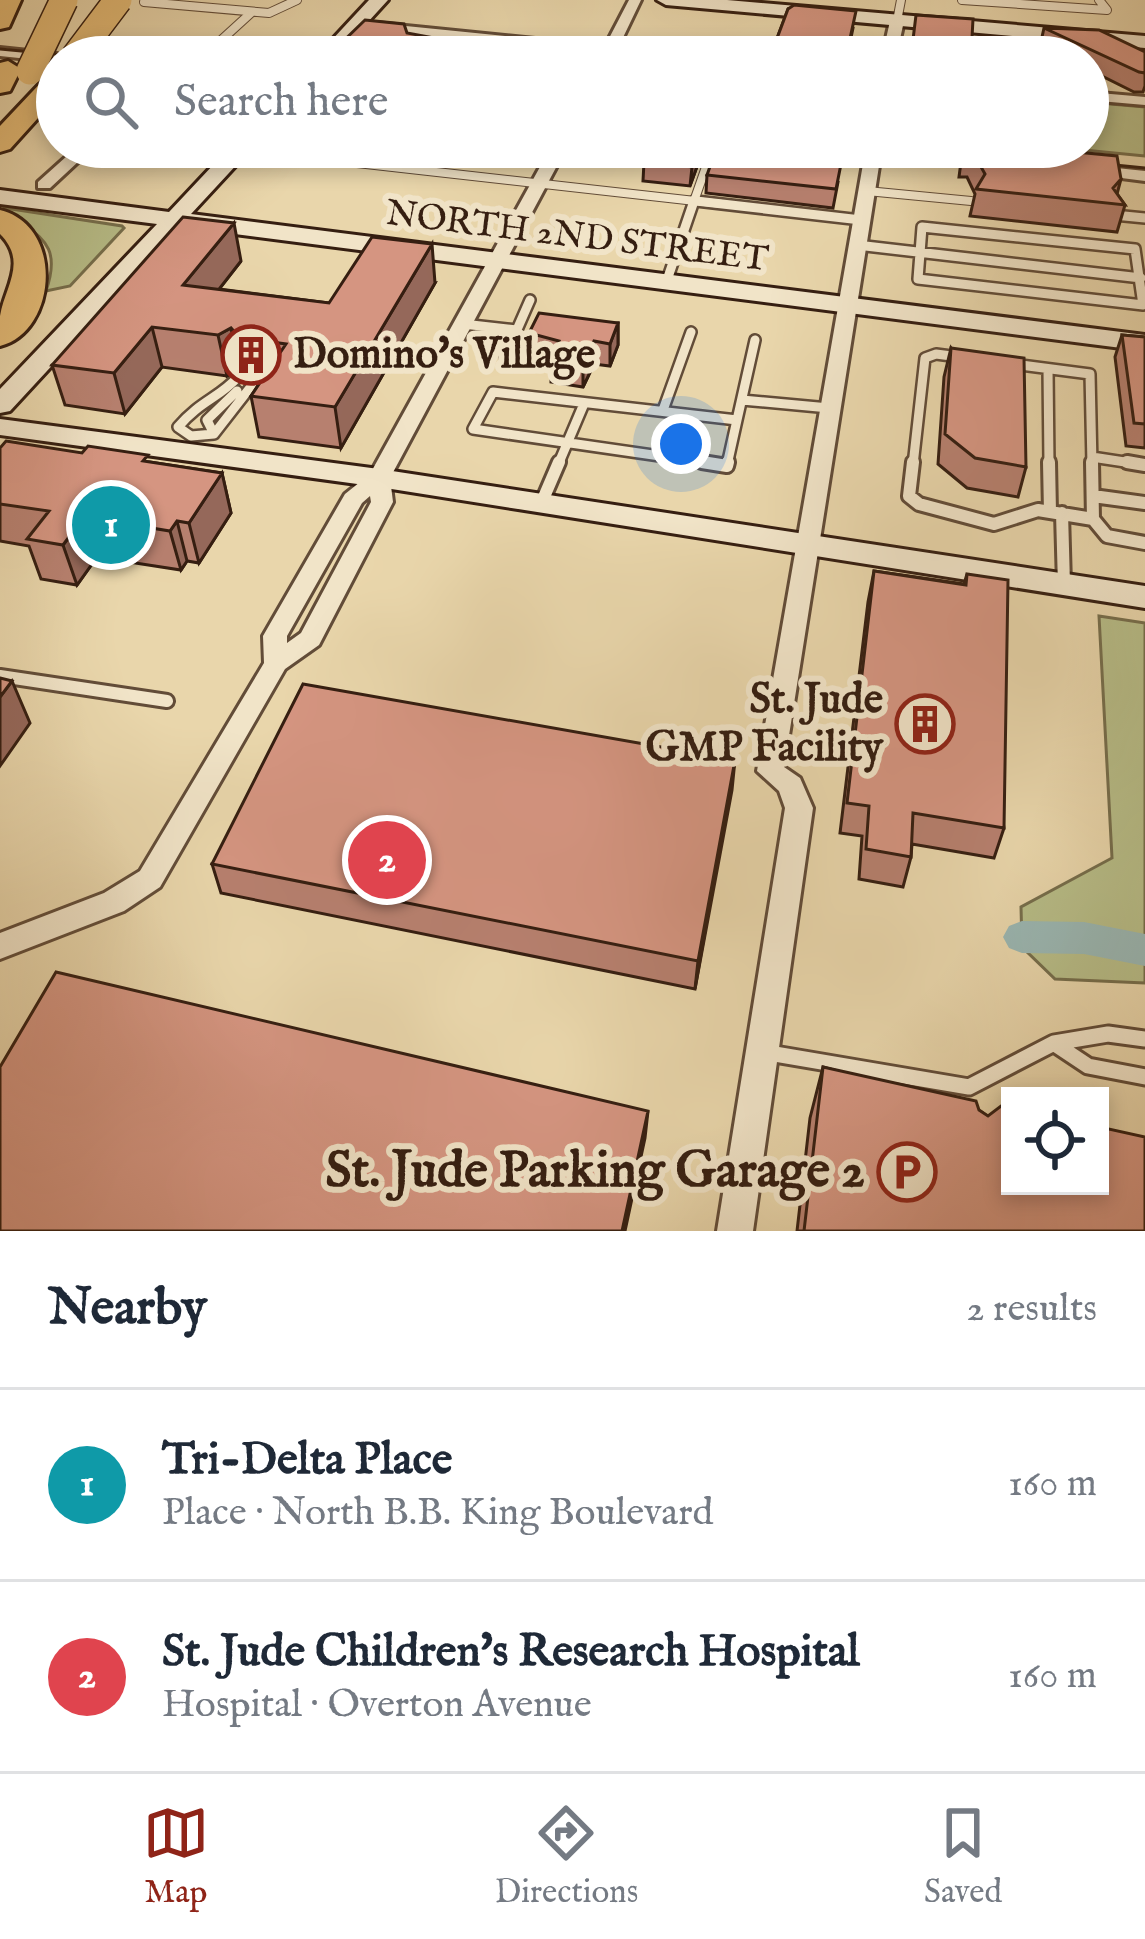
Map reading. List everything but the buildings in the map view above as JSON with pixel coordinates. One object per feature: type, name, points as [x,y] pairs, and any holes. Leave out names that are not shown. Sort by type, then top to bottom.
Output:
[{"type":"highway","points":[[0,22],[9,0]]},
{"type":"highway","points":[[0,85],[43,0]]},
{"type":"highway","points":[[46,36],[64,0]]},
{"type":"highway","points":[[96,36],[131,1]]},
{"type":"highway","points":[[0,125],[36,55]]},
{"type":"highway","points":[[0,143],[36,104]]},
{"type":"highway","points":[[0,219],[27,244],[33,270],[26,299],[0,335]]},
{"type":"street","points":[[345,36],[379,0]]},
{"type":"street","points":[[617,36],[635,0]]},
{"type":"street","points":[[666,0],[1082,36]]},
{"type":"street","points":[[1071,35],[1132,20]]},
{"type":"street","points":[[894,36],[897,21]]},
{"type":"street","points":[[355,25],[451,36]]},
{"type":"street","points":[[1109,39],[1145,42]]},
{"type":"street","points":[[1109,48],[1145,61]]},
{"type":"street","points":[[0,52],[36,56]]},
{"type":"street","points":[[1109,98],[1145,101]]},
{"type":"street","points":[[1109,157],[1145,161]]},
{"type":"street","points":[[44,185],[63,168]]},
{"type":"street","points":[[0,405],[223,168]]},
{"type":"street","points":[[0,946],[115,902],[150,880],[276,663],[310,639],[382,502],[379,478],[547,168]]},
{"type":"street","points":[[735,1231],[799,808],[790,785],[770,771],[871,168]]},
{"type":"street","points":[[1059,168],[1145,176]]},
{"type":"street","name":"NORTH 2ND STREET","points":[[0,197],[1145,344]]},
{"type":"street","points":[[0,427],[185,444],[1145,597]]},
{"type":"lane","points":[[131,1],[280,12],[297,0]]},
{"type":"lane","points":[[897,21],[902,0]]},
{"type":"lane","points":[[962,0],[1107,10],[1099,0]]},
{"type":"lane","points":[[226,36],[252,12]]},
{"type":"lane","points":[[411,168],[861,220]]},
{"type":"lane","points":[[666,284],[706,168]]},
{"type":"lane","points":[[867,191],[971,201]]},
{"type":"lane","points":[[1114,215],[1145,218]]},
{"type":"lane","points":[[922,227],[1136,249],[1143,305],[917,279],[920,252],[922,227]]},
{"type":"lane","points":[[856,245],[1142,278]]},
{"type":"lane","points":[[505,357],[530,300]]},
{"type":"lane","points":[[463,324],[517,330]]},
{"type":"lane","points":[[663,410],[691,332]]},
{"type":"lane","points":[[738,420],[614,404],[583,406],[493,392],[473,429],[727,466],[738,420],[755,340]]},
{"type":"lane","points":[[1093,518],[1038,510],[994,524],[919,504],[906,490],[928,355],[1090,374],[1097,532],[1145,543]]},
{"type":"lane","points":[[1048,369],[1064,585]]},
{"type":"lane","points":[[238,377],[236,390],[214,434],[185,444],[178,427],[209,394],[236,390],[256,380]]},
{"type":"lane","points":[[742,400],[829,409]]},
{"type":"lane","points":[[541,504],[583,406]]},
{"type":"lane","points":[[1092,457],[1145,465]]},
{"type":"lane","points":[[1093,496],[1145,503]]},
{"type":"lane","points":[[0,676],[167,701]]},
{"type":"lane","points":[[761,1052],[969,1087],[1054,1043],[1108,1034],[1145,1040]]},
{"type":"lane","points":[[1054,1043],[1088,1066],[1145,1077]]},
{"type":"lane","points":[[969,1087],[969,1109]]},
{"type":"green space","points":[[1109,104],[1145,107],[1145,156],[1109,152]]},
{"type":"green space","points":[[5,208],[124,228],[70,286],[46,291],[51,274],[49,250]]},
{"type":"green space","points":[[1099,616],[1145,623],[1145,983],[1055,979],[1022,947],[1021,907],[1112,858]]},
{"type":"waterway","points":[[1022,937],[1084,938],[1145,950]]},
{"type":"tram line","points":[[0,49],[36,52]]},
{"type":"tram line","points":[[1109,164],[1145,168]]},
{"type":"place","name":"Domino's Village","points":[[251,355]]},
{"type":"place","name":"Tri-Delta Place","points":[[111,525]]},
{"type":"place","name":"St. Jude GMP Facility","points":[[925,724]]},
{"type":"place","name":"St. Jude Children's Research Hospital","points":[[387,860]]},
{"type":"place","name":"St. Jude Parking Garage 2","points":[[907,1172]]}]
